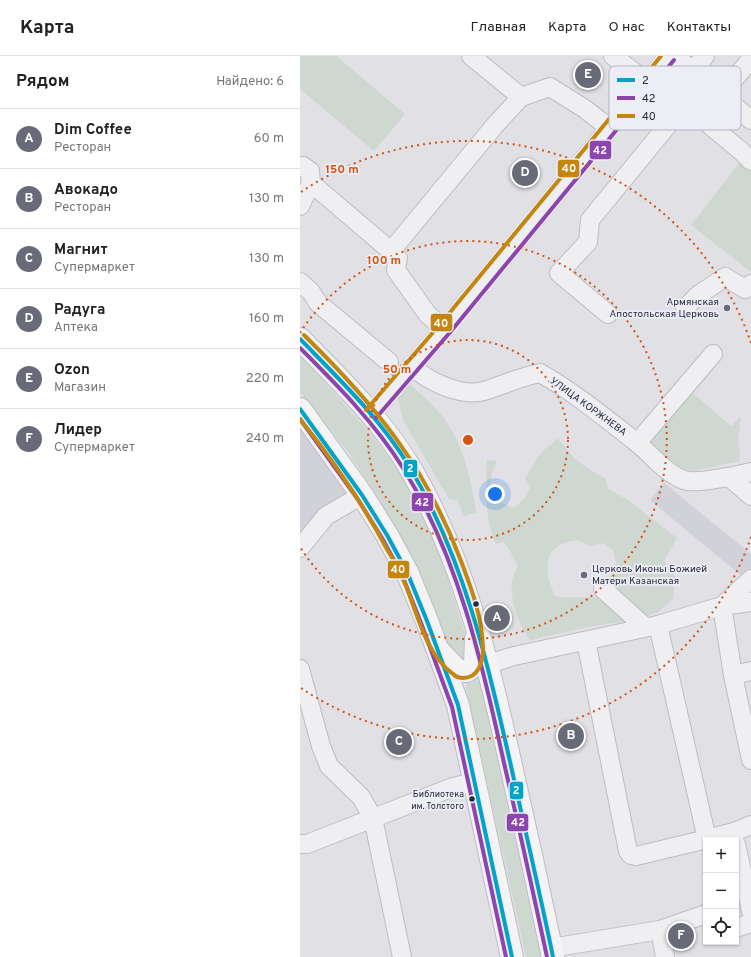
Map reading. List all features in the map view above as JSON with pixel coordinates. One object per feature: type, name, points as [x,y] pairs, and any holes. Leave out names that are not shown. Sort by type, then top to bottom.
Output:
[{"type":"main road","points":[[300,339],[371,414],[402,456],[451,549],[476,624],[476,659],[474,665],[479,667],[494,690],[552,952]]},
{"type":"main road","points":[[300,409],[362,495],[407,572],[438,650],[458,705],[512,957]]},
{"type":"main road","points":[[438,650],[458,671],[463,672],[479,667]]},
{"type":"main road","points":[[458,705],[463,680],[471,674],[483,675],[494,690]]},
{"type":"street","points":[[471,56],[521,97]]},
{"type":"street","points":[[613,56],[629,66]]},
{"type":"street","points":[[661,66],[669,56]]},
{"type":"street","points":[[675,56],[686,66]]},
{"type":"street","points":[[697,66],[705,56]]},
{"type":"street","points":[[741,70],[751,58]]},
{"type":"street","points":[[371,414],[445,329],[608,127],[585,109],[550,87],[521,97],[496,124],[391,251]]},
{"type":"street","points":[[741,112],[751,120]]},
{"type":"street","points":[[608,314],[559,272],[588,242],[590,220],[664,130]]},
{"type":"street","points":[[717,130],[741,150],[751,161]]},
{"type":"street","points":[[300,166],[303,166],[310,172],[311,184],[300,206]]},
{"type":"street","points":[[311,184],[398,258],[396,270],[428,315],[445,329]]},
{"type":"street","points":[[685,308],[697,296],[725,277],[745,289],[751,284]]},
{"type":"street","points":[[300,282],[311,292],[318,303],[389,362]]},
{"type":"street","points":[[637,443],[713,354]]},
{"type":"street","name":"УЛИЦА КОРЖНЕВА","points":[[413,367],[425,378],[454,390],[472,392],[482,392],[521,377],[540,373],[555,382],[637,443],[668,470],[684,480],[703,480],[729,477],[751,472]]},
{"type":"street","points":[[729,477],[751,496]]},
{"type":"street","points":[[300,548],[326,516],[362,495]]},
{"type":"street","points":[[722,606],[751,579]]},
{"type":"street","points":[[602,590],[651,626],[707,837]]},
{"type":"street","points":[[479,667],[514,656],[651,626],[722,606],[751,602]]},
{"type":"street","points":[[722,606],[733,675],[751,760]]},
{"type":"street","points":[[586,641],[628,851],[631,856],[636,856],[703,840]]},
{"type":"street","points":[[300,668],[329,766],[361,797],[372,818],[402,957]]},
{"type":"street","points":[[733,675],[751,671]]},
{"type":"street","points":[[300,844],[307,844],[453,787],[474,782]]},
{"type":"street","points":[[737,837],[751,825]]},
{"type":"street","points":[[739,865],[745,905]]},
{"type":"street","points":[[552,952],[660,930],[703,915]]},
{"type":"street","points":[[739,927],[751,923]]},
{"type":"street","points":[[660,930],[665,957]]},
{"type":"shaded area","points":[[300,56],[336,56],[405,114],[374,151],[300,89]]},
{"type":"shaded area","points":[[745,156],[751,161],[751,272],[691,225]]},
{"type":"shaded area","points":[[300,355],[369,432],[400,473],[421,510],[440,552],[472,658],[454,663],[415,565],[397,529],[348,452],[300,392]]},
{"type":"shaded area","points":[[407,382],[437,410],[453,433],[464,458],[476,513],[464,516],[457,500],[449,499],[403,420],[398,398]]},
{"type":"shaded area","points":[[689,390],[731,426],[741,416],[738,437],[740,461],[691,471],[679,467],[652,445],[651,439]]},
{"type":"shaded area","points":[[300,426],[323,456],[351,502],[300,548]]},
{"type":"shaded area","points":[[557,438],[579,462],[605,478],[608,489],[628,500],[677,538],[664,561],[675,577],[673,599],[658,612],[635,620],[593,626],[530,640],[519,620],[512,596],[512,581],[518,566],[506,544],[503,542],[496,544],[489,524],[486,481],[487,460],[497,461],[490,481],[493,496],[501,503],[514,508],[524,499],[530,488],[525,479],[538,457]],"holes":[[[578,540],[589,546],[603,543],[613,550],[616,563],[610,578],[613,591],[584,597],[555,596],[548,576],[547,567],[548,559],[552,552],[558,546],[566,542]]]},
{"type":"shaded area","points":[[664,483],[751,554],[751,580],[749,582],[650,500]]},
{"type":"shaded area","points":[[474,677],[481,680],[544,957],[526,957],[466,688],[468,681]]},
{"type":"transit line","name":"40","points":[[653,66],[661,56]]},
{"type":"transit line","name":"42","points":[[669,66],[674,60]]},
{"type":"transit line","name":"40","points":[[366,410],[442,322],[609,119]]},
{"type":"transit line","name":"42","points":[[376,418],[452,330],[616,130]]},
{"type":"transit line","name":"40","points":[[300,419],[324,450],[368,516],[402,577],[424,634],[436,656],[444,666],[457,677],[463,678],[473,675],[479,668],[483,653],[481,625],[473,593],[447,527],[414,466],[376,412],[330,361],[304,335]]},
{"type":"transit line","name":"2","points":[[300,339],[372,415],[398,448],[428,501],[445,537],[472,612],[483,650],[502,727],[553,957]]},
{"type":"transit line","name":"42","points":[[300,348],[355,405],[392,451],[422,502],[439,537],[453,573],[477,648],[521,835],[547,957]]},
{"type":"transit line","name":"2","points":[[300,409],[362,495],[387,535],[407,572],[427,621],[458,705],[512,957]]},
{"type":"transit line","name":"42","points":[[300,419],[357,498],[382,538],[402,575],[421,623],[452,707],[506,957]]},
{"type":"place","name":"Ozon","points":[[588,75]]},
{"type":"place","name":"Радуга","points":[[525,173]]},
{"type":"place","name":"Армянская Апостольская Церковь","points":[[727,308]]},
{"type":"place","name":"Церковь Иконы Божией Матери Казанская","points":[[584,575]]},
{"type":"place","name":"Dim Coffee","points":[[497,618]]},
{"type":"place","name":"Авокадо","points":[[571,736]]},
{"type":"place","name":"Магнит","points":[[399,742]]},
{"type":"place","name":"Библиотека им. Толстого","points":[[472,799]]},
{"type":"place","name":"Лидер","points":[[681,936]]}]
